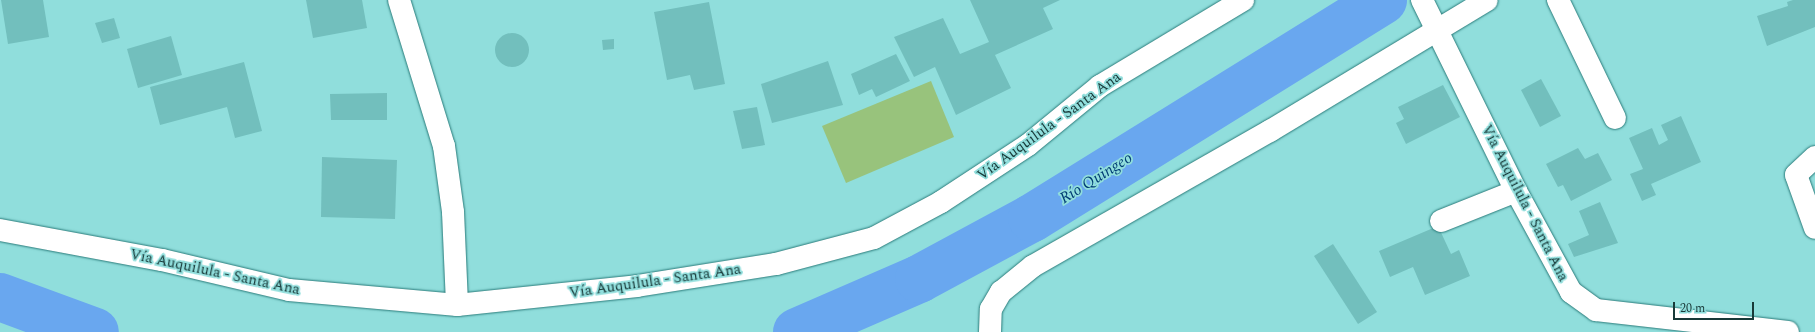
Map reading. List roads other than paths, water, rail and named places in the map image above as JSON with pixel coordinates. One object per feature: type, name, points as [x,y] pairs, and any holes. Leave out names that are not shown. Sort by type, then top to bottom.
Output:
[{"type":"street","points":[[399,0],[444,146],[453,212],[457,305]]},
{"type":"street","name":"Vía Auquilula - Santa Ana","points":[[0,230],[162,260],[289,290],[457,305],[637,286],[776,264],[874,238],[980,177],[1028,145],[1100,86],[1242,0]]},
{"type":"street","points":[[990,332],[991,309],[1001,292],[1032,266],[1276,127],[1429,15],[1487,0]]},
{"type":"street","points":[[1558,0],[1615,118]]},
{"type":"street","name":"Vía Auquilula - Santa Ana","points":[[1429,15],[1516,191],[1571,292],[1596,310],[1788,332]]},
{"type":"street","points":[[1815,157],[1796,175],[1815,228]]},
{"type":"street","points":[[1441,221],[1516,191]]},
{"type":"waterway","name":"Río Quingeo","points":[[797,332],[919,279],[1032,218],[1383,0]]},
{"type":"waterway","name":"Río Quingeo","points":[[0,297],[95,332]]}]
